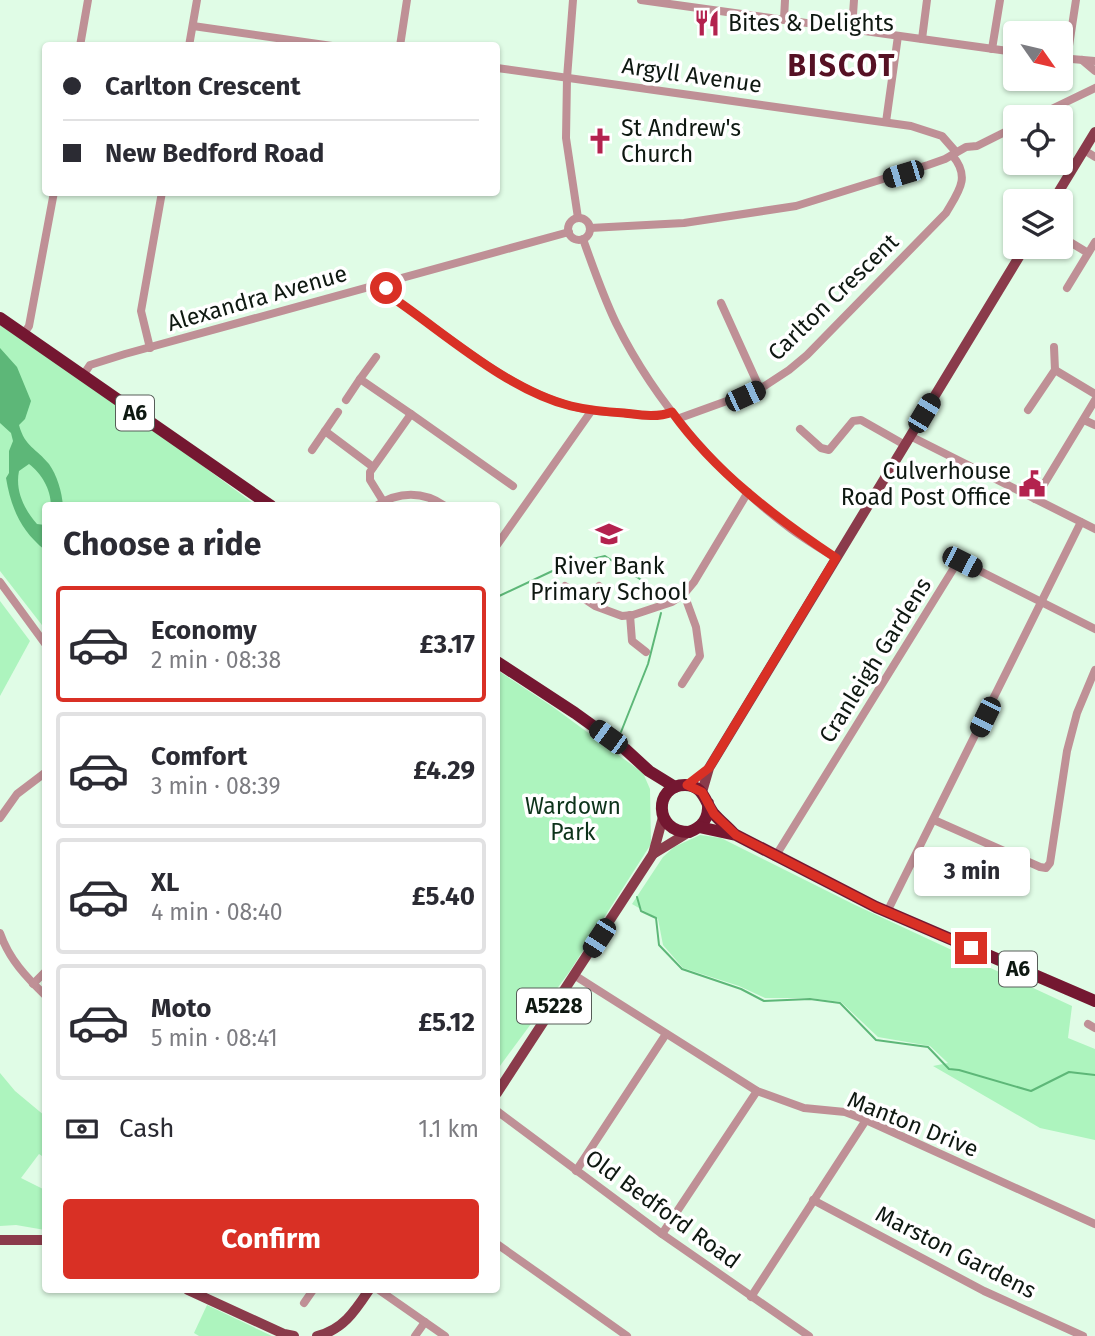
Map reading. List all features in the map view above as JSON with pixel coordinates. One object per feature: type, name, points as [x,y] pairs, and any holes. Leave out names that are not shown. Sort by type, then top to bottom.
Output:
[{"type":"highway","name":"A6","points":[[0,318],[265,502]]},
{"type":"highway","points":[[500,664],[575,713],[625,749],[649,771],[705,798],[707,816],[694,829],[673,829],[662,811],[649,771]]},
{"type":"highway","points":[[662,811],[669,791],[681,786]]},
{"type":"highway","name":"A6","points":[[705,798],[714,814],[736,835],[775,857],[887,912],[1095,1002]]},
{"type":"highway","name":"A6","points":[[694,829],[736,835]]},
{"type":"main road","points":[[1060,189],[1095,132]]},
{"type":"main road","points":[[705,798],[709,768],[1019,259]]},
{"type":"main road","points":[[681,786],[709,768]]},
{"type":"main road","name":"A5228","points":[[500,1088],[653,854],[662,811]]},
{"type":"main road","name":"A5228","points":[[653,854],[694,829]]},
{"type":"main road","points":[[0,1240],[42,1240]]},
{"type":"main road","points":[[195,1293],[293,1336]]},
{"type":"main road","points":[[317,1336],[334,1330],[350,1317],[367,1293]]},
{"type":"street","points":[[81,42],[88,0]]},
{"type":"street","points":[[190,42],[197,0]]},
{"type":"street","points":[[401,42],[407,0]]},
{"type":"street","points":[[573,0],[566,138],[578,218]]},
{"type":"street","points":[[643,0],[713,5],[784,20],[1003,50]]},
{"type":"street","points":[[784,20],[785,0]]},
{"type":"street","points":[[852,29],[854,0]]},
{"type":"street","points":[[922,39],[927,0]]},
{"type":"street","points":[[992,49],[1000,0]]},
{"type":"street","points":[[1072,21],[1076,0]]},
{"type":"street","points":[[193,26],[304,42]]},
{"type":"street","points":[[886,122],[898,36]]},
{"type":"street","points":[[1073,59],[1095,61]]},
{"type":"street","points":[[1082,60],[1095,71]]},
{"type":"street","name":"Argyll Avenue","points":[[500,68],[911,126],[942,136],[954,154]]},
{"type":"street","points":[[1060,105],[1095,88]]},
{"type":"street","points":[[590,228],[684,223],[796,206],[903,174],[966,147],[977,146],[1003,133]]},
{"type":"street","points":[[1084,150],[1095,157]]},
{"type":"street","name":"Carlton Crescent","points":[[385,283],[396,300],[506,376],[554,400],[592,410],[675,415],[760,388],[807,355],[946,213],[963,175],[962,167],[954,154]]},
{"type":"street","points":[[23,335],[29,326],[53,196]]},
{"type":"street","points":[[150,348],[141,311],[161,196]]},
{"type":"street","points":[[578,218],[584,220],[590,228],[583,239],[576,239],[569,232],[571,222],[578,218]]},
{"type":"street","name":"Alexandra Avenue","points":[[82,377],[90,365],[569,232]]},
{"type":"street","points":[[583,239],[616,322],[653,385],[675,415],[714,461],[748,492],[793,530],[836,558]]},
{"type":"street","points":[[1067,288],[1095,242]]},
{"type":"street","points":[[1073,244],[1088,253]]},
{"type":"street","points":[[721,303],[760,388]]},
{"type":"street","points":[[1028,410],[1055,370],[1054,347]]},
{"type":"street","points":[[346,400],[376,357]]},
{"type":"street","points":[[1055,370],[1095,394]]},
{"type":"street","points":[[360,379],[513,486]]},
{"type":"street","points":[[1035,499],[1095,400]]},
{"type":"street","points":[[500,542],[592,410]]},
{"type":"street","points":[[312,450],[338,412]]},
{"type":"street","points":[[379,502],[370,480],[373,467],[411,414]]},
{"type":"street","points":[[1084,419],[1095,425]]},
{"type":"street","points":[[800,429],[821,448],[829,450],[853,421],[861,420],[905,445]]},
{"type":"street","points":[[325,431],[373,467]]},
{"type":"street","points":[[910,436],[1095,529]]},
{"type":"street","points":[[565,586],[594,606],[603,607],[613,618],[672,602],[684,594],[748,492]]},
{"type":"street","points":[[388,502],[418,494],[430,496],[439,502]]},
{"type":"street","points":[[887,912],[1082,522]]},
{"type":"street","name":"Cranleigh Gardens","points":[[775,857],[957,563],[962,562],[1042,602]]},
{"type":"street","points":[[0,582],[42,640]]},
{"type":"street","points":[[599,586],[605,591],[603,607]]},
{"type":"street","points":[[682,684],[699,656],[696,627],[684,594]]},
{"type":"street","points":[[1042,602],[1095,629]]},
{"type":"street","points":[[630,615],[632,641],[646,652]]},
{"type":"street","points":[[934,820],[1046,868],[1050,863],[1067,751],[1077,713],[1095,670]]},
{"type":"street","points":[[0,818],[17,794],[42,775]]},
{"type":"street","points":[[0,933],[23,975],[42,992]]},
{"type":"street","points":[[33,984],[42,975]]},
{"type":"street","name":"Manton Drive","points":[[574,975],[757,1091],[804,1108],[845,1112],[866,1120],[1095,1224]]},
{"type":"street","points":[[576,1171],[666,1034]]},
{"type":"street","points":[[662,1234],[757,1091]]},
{"type":"street","name":"Old Bedford Road","points":[[500,1113],[662,1234],[809,1336]]},
{"type":"street","points":[[751,1297],[866,1120]]},
{"type":"street","name":"Marston Gardens","points":[[813,1199],[984,1292],[1083,1336]]},
{"type":"street","points":[[500,1246],[627,1336]]},
{"type":"street","points":[[304,1303],[311,1293]]},
{"type":"street","points":[[383,1293],[445,1336]]},
{"type":"street","points":[[415,1336],[425,1322]]},
{"type":"green space","points":[[0,325],[104,393],[252,502],[42,502],[42,625],[0,571]]},
{"type":"green space","points":[[0,601],[30,641],[0,696]]},
{"type":"green space","name":"Wardown Park","points":[[500,672],[643,773],[650,789],[651,844],[570,971],[500,1066]]},
{"type":"green space","points":[[700,835],[721,838],[855,905],[1072,1006],[1068,1038],[1095,1049],[1095,1140],[1040,1128],[933,1066],[948,1063],[930,1046],[878,1037],[841,1002],[810,998],[765,998],[739,986],[683,968],[663,945],[658,919],[632,904],[663,857],[674,847]]},
{"type":"green space","points":[[0,1073],[15,1091],[42,1114],[42,1156],[39,1154],[21,1178],[42,1188],[42,1229],[16,1225],[0,1226]]},
{"type":"green space","points":[[207,1305],[272,1336],[199,1336],[194,1333]]},
{"type":"shaded area","points":[[0,348],[17,367],[31,401],[25,419],[19,425],[21,432],[52,468],[62,495],[63,502],[51,502],[38,472],[29,464],[19,471],[18,486],[25,506],[37,524],[42,525],[42,547],[23,527],[14,509],[6,478],[13,441],[11,433],[0,423]]},
{"type":"waterway","points":[[500,596],[563,566],[605,556],[658,591]]},
{"type":"waterway","points":[[621,732],[648,664],[661,613]]},
{"type":"waterway","points":[[637,897],[641,911],[656,918],[659,945],[682,969],[741,989],[764,1001],[810,999],[840,1003],[876,1040],[928,1047],[949,1069],[1031,1091],[1069,1072],[1095,1075]]},
{"type":"place","name":"Bites & Delights","points":[[707,23]]},
{"type":"place","name":"St Andrew's Church","points":[[600,141]]},
{"type":"place","name":"Culverhouse Road Post Office","points":[[1032,484]]},
{"type":"place","name":"River Bank Primary School","points":[[609,534]]},
{"type":"district","name":"BISCOT","points":[[842,66]]},
{"type":"route","points":[[386,288],[396,300],[475,356],[539,394],[570,406],[592,410],[658,416],[672,412],[714,461],[773,515],[836,558],[709,768],[687,785],[702,792],[714,814],[736,835],[876,907],[971,948]]}]
